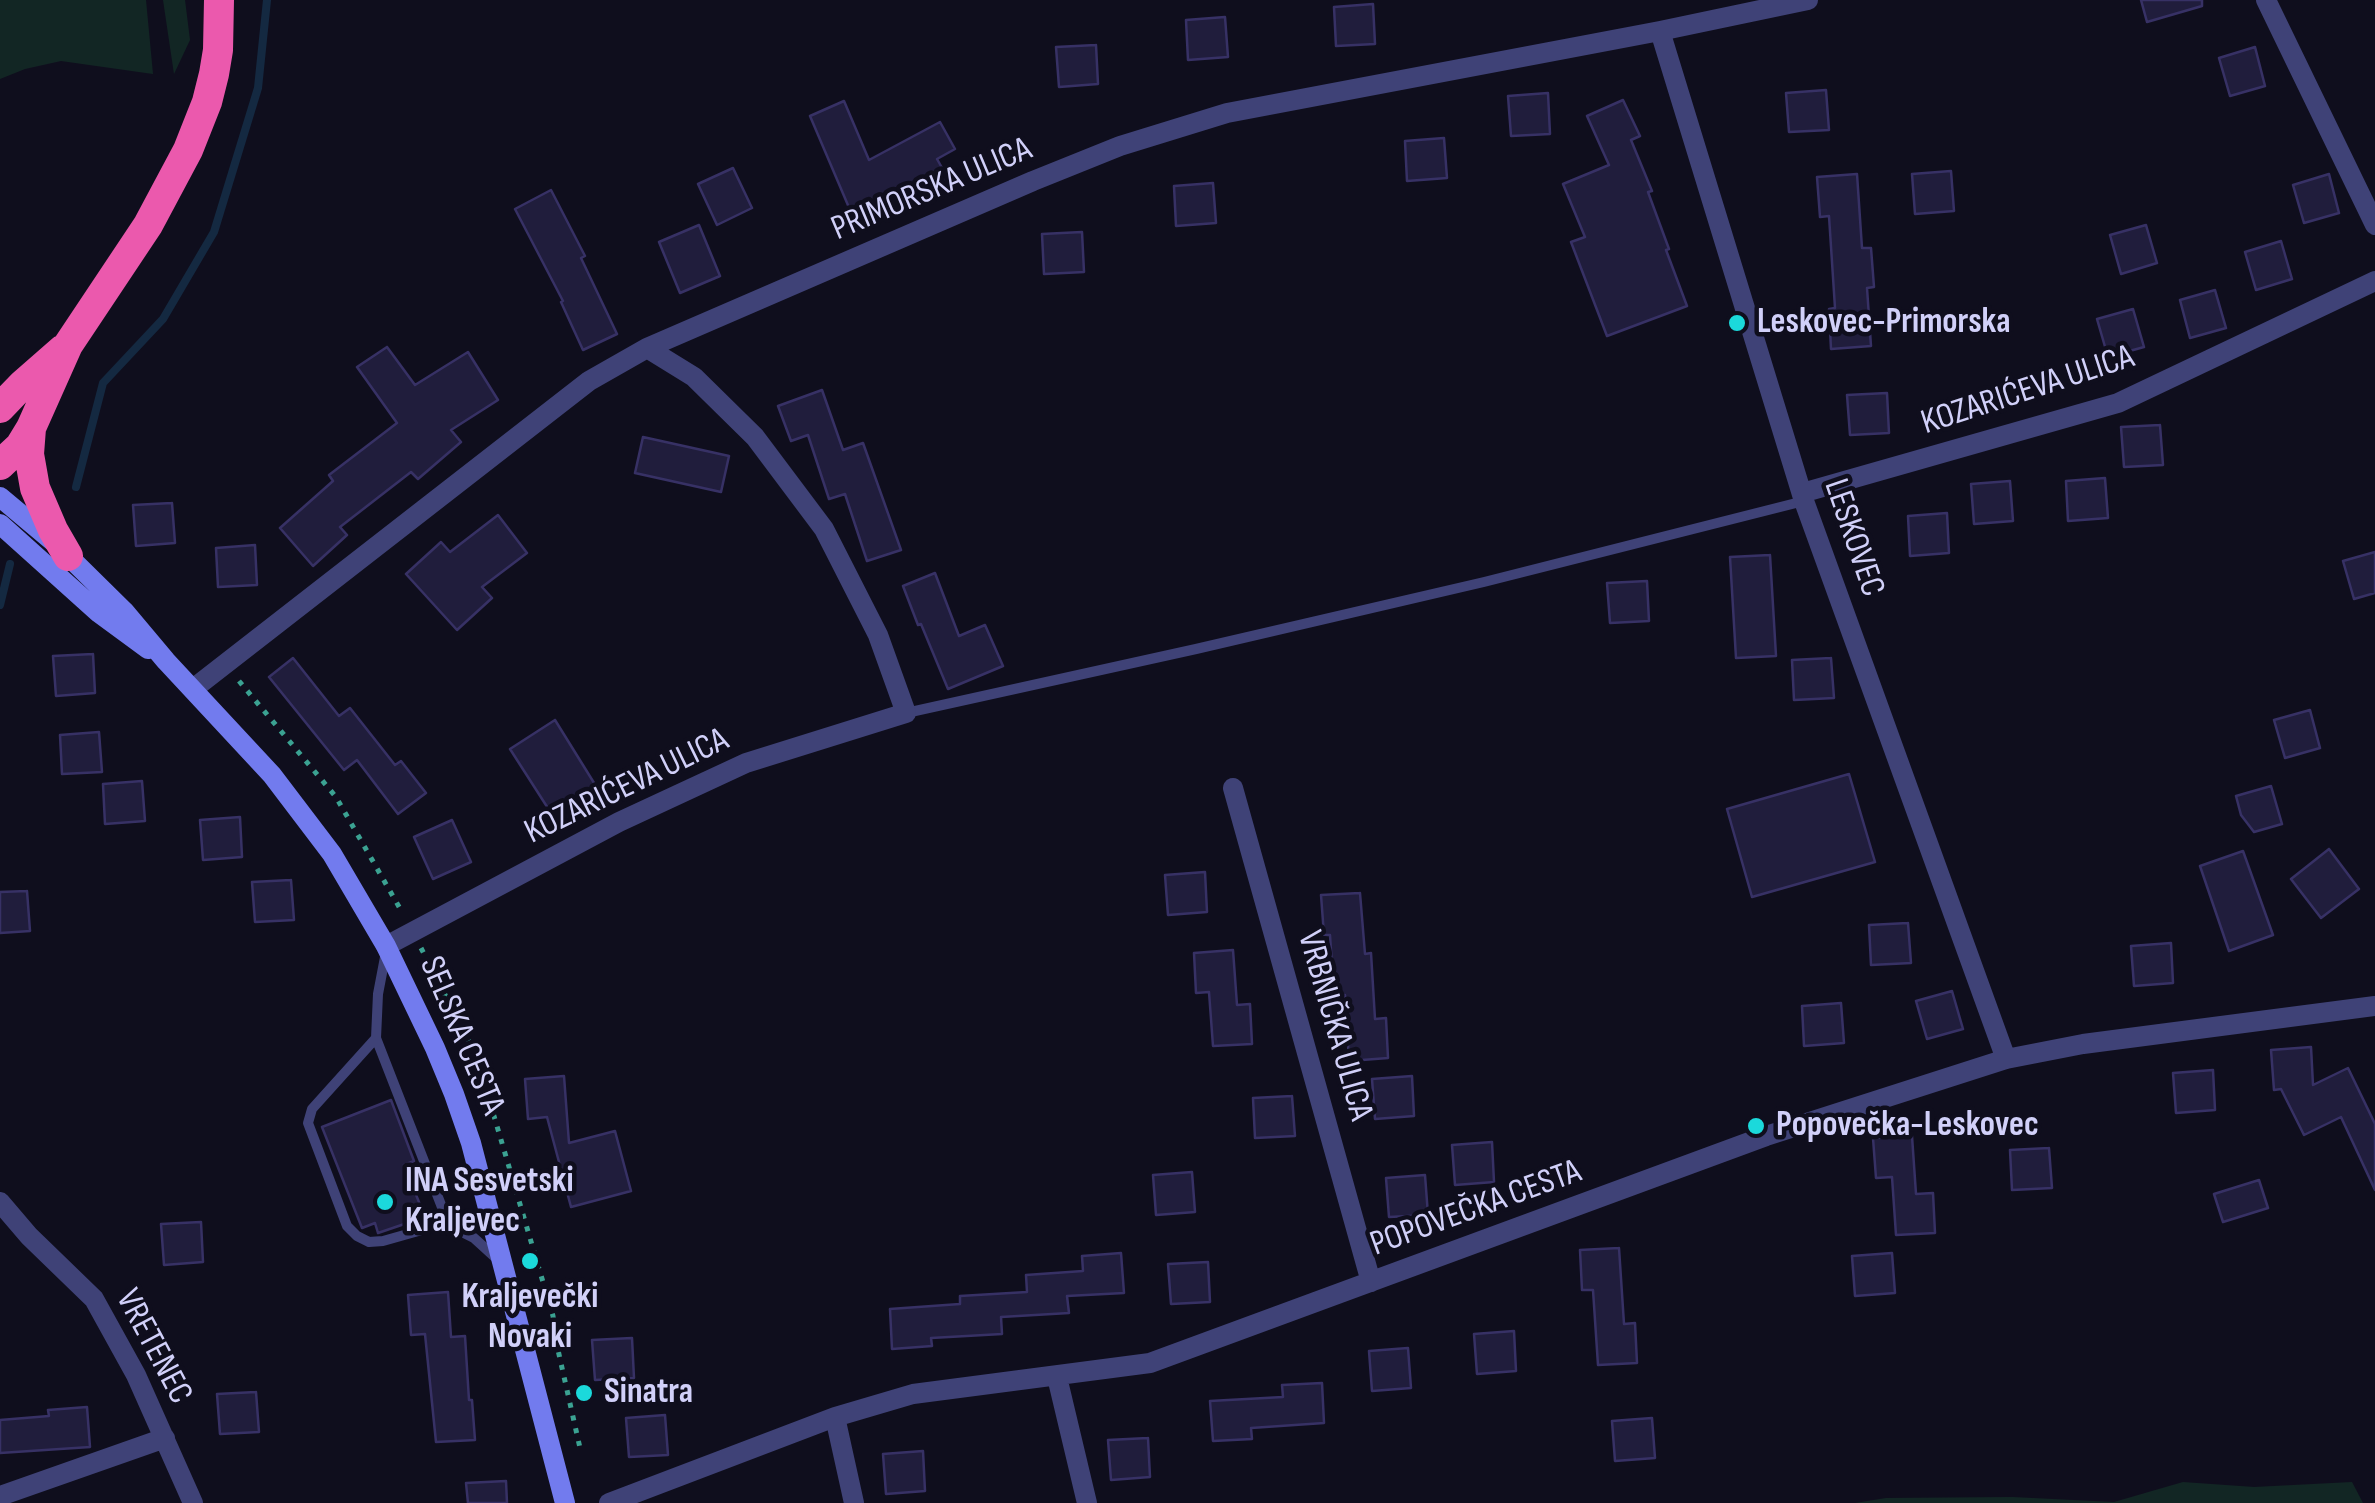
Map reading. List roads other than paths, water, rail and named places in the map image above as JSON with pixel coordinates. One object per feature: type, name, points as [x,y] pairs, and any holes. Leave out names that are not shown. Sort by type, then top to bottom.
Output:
[{"type":"highway","points":[[0,465],[20,446],[31,428],[68,345],[148,225],[188,150],[214,74],[219,0]]},
{"type":"highway","points":[[0,408],[68,345]]},
{"type":"highway","points":[[31,428],[29,454],[35,488],[68,556]]},
{"type":"main road","name":"SELSKA CESTA","points":[[0,497],[22,513],[124,611],[272,775],[332,854],[386,946],[414,1000],[470,1143],[565,1503]]},
{"type":"main road","name":"SELSKA CESTA","points":[[0,524],[99,613],[166,661]]},
{"type":"street","name":"PRIMORSKA ULICA","points":[[193,689],[589,381],[647,348],[1032,181],[1120,146],[1246,109],[1808,0]]},
{"type":"street","points":[[2266,0],[2375,225]]},
{"type":"street","name":"LESKOVEC","points":[[1660,31],[1803,497],[2006,1059]]},
{"type":"street","name":"KOZARIĆEVA ULICA","points":[[1803,497],[2118,403],[2375,281]]},
{"type":"street","points":[[647,348],[694,377],[756,437],[824,529],[878,635],[906,713]]},
{"type":"street","name":"KOZARIĆEVA ULICA","points":[[386,946],[619,822],[746,764],[906,713]]},
{"type":"street","name":"VRBNIČKA ULICA","points":[[1233,788],[1372,1282]]},
{"type":"street","name":"POPOVEČKA CESTA","points":[[609,1503],[835,1418],[913,1394],[1150,1363],[1766,1136],[2006,1059],[2083,1044],[2373,1010]]},
{"type":"street","name":"VRETENEC","points":[[0,1202],[28,1236],[94,1300],[136,1375],[193,1503]]},
{"type":"street","points":[[1056,1376],[1087,1503]]},
{"type":"street","points":[[835,1418],[854,1503]]},
{"type":"street","name":"VRETENEC","points":[[0,1496],[165,1438]]},
{"type":"lane","points":[[906,713],[1484,582],[1803,497]]},
{"type":"lane","points":[[386,946],[376,1038],[452,1227]]},
{"type":"lane","points":[[376,1038],[312,1109],[308,1123],[347,1226],[369,1242],[383,1242],[436,1226],[452,1227],[474,1238],[503,1264]]},
{"type":"waterway","points":[[76,487],[103,383],[163,319],[214,232],[258,88],[267,0]]},
{"type":"waterway","points":[[0,605],[10,564]]},
{"type":"place","name":"Leskovec-Primorska","points":[[1737,323]]},
{"type":"place","name":"Popovečka-Leskovec","points":[[1756,1126]]},
{"type":"place","name":"INA Sesvetski Kraljevec","points":[[385,1202]]},
{"type":"place","name":"Kraljevečki Novaki","points":[[530,1261]]},
{"type":"place","name":"Sinatra","points":[[584,1393]]}]
